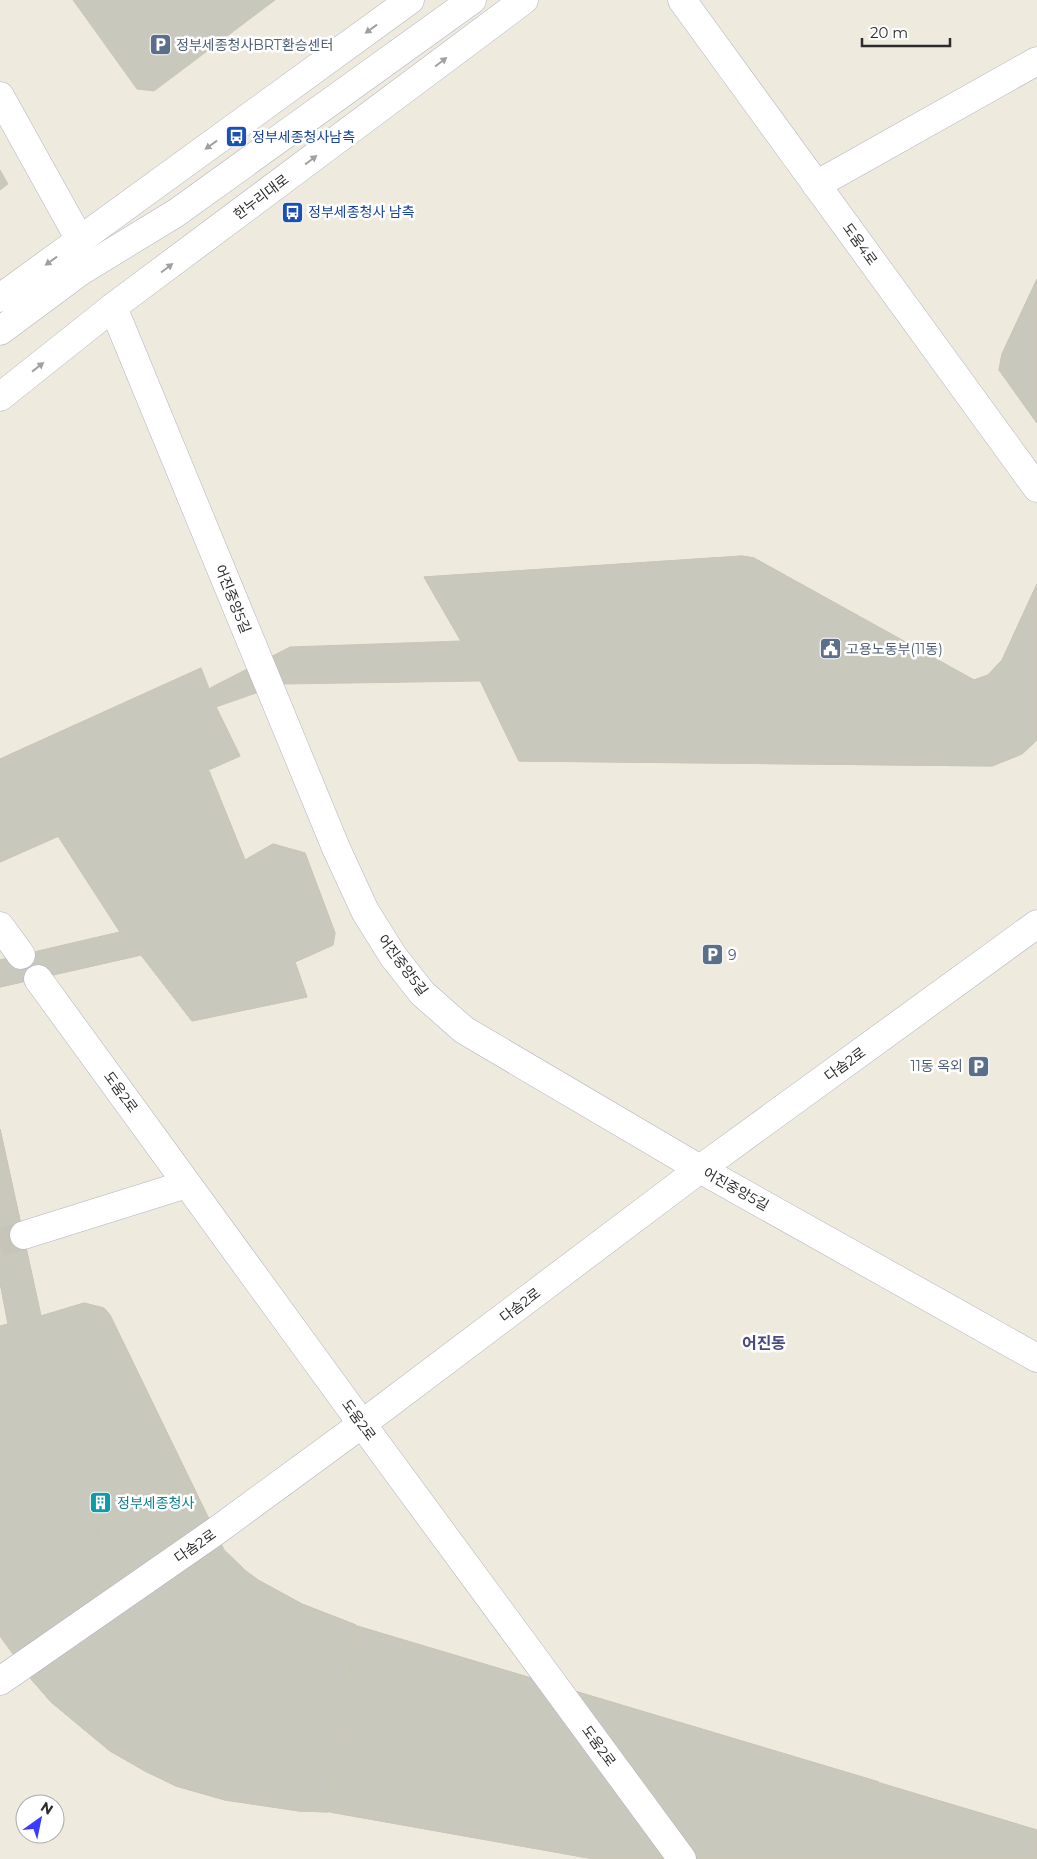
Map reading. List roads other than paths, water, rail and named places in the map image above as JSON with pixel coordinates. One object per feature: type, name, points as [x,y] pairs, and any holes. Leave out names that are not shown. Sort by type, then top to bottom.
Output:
[{"type":"street","points":[[0,298],[410,0]]},
{"type":"street","points":[[0,331],[81,271],[176,213],[472,0]]},
{"type":"street","name":"한누리대로","points":[[0,397],[113,308],[524,0]]},
{"type":"street","name":"도움4로","points":[[682,0],[1037,488]]},
{"type":"street","points":[[816,185],[1037,61]]},
{"type":"street","points":[[0,96],[80,240]]},
{"type":"street","name":"어진중앙5길","points":[[113,308],[336,848],[365,911],[393,956],[422,993],[464,1030],[700,1169],[1037,1358]]},
{"type":"street","name":"다솜2로","points":[[0,1681],[216,1531],[362,1424],[700,1169],[1037,924]]},
{"type":"street","points":[[0,926],[21,955]]},
{"type":"street","name":"도움2로","points":[[38,979],[682,1859]]},
{"type":"street","points":[[24,1235],[187,1184]]},
{"type":"tunnel","points":[[0,1243],[24,1235]]},
{"type":"place","name":"정부세종청사BRT환승센터","points":[[160,45]]},
{"type":"place","name":"정부세종청사남측","points":[[236,137]]},
{"type":"place","name":"정부세종청사 남측","points":[[292,212]]},
{"type":"place","name":"고용노동부(11동)","points":[[830,649]]},
{"type":"place","name":"9","points":[[712,955]]},
{"type":"place","name":"11동 옥외","points":[[979,1066]]},
{"type":"place","name":"정부세종청사","points":[[101,1503]]},
{"type":"district","name":"어진동","points":[[764,1343]]}]
